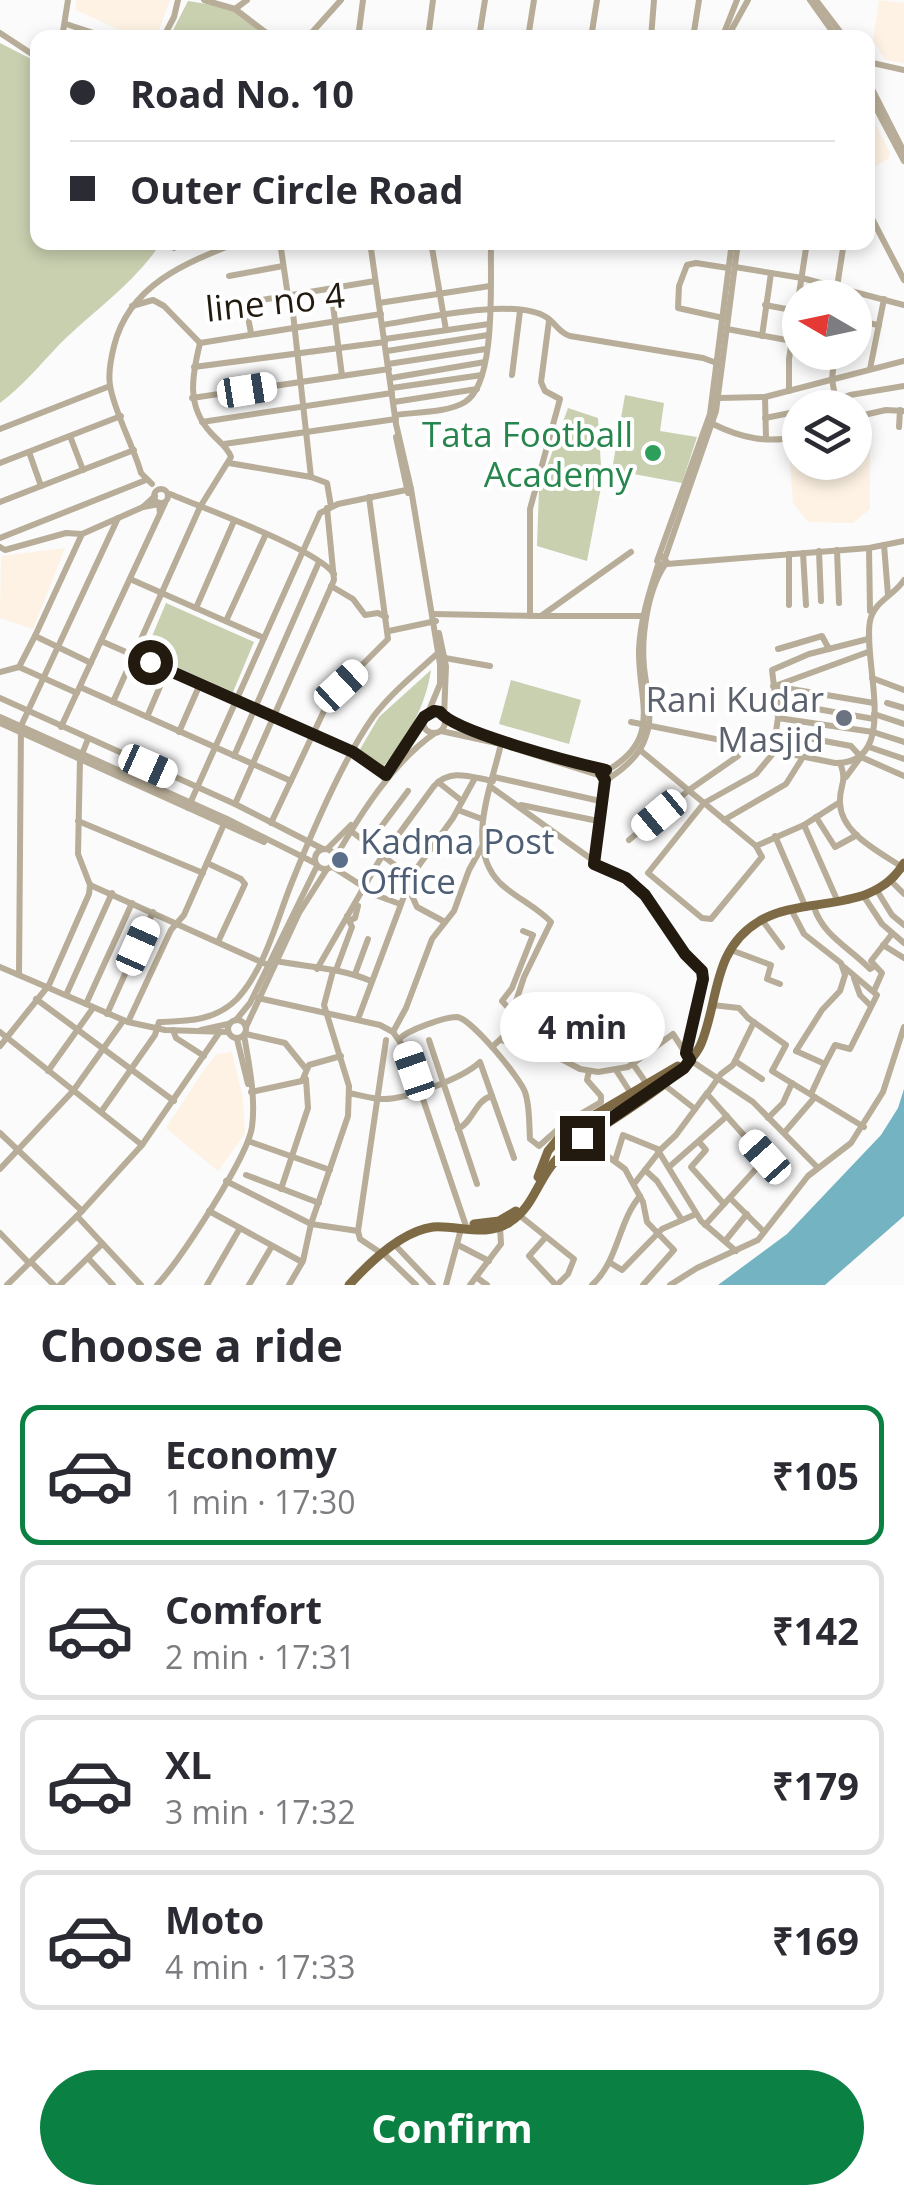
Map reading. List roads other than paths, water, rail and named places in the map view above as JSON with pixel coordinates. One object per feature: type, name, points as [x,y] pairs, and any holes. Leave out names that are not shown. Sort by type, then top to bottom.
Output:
[{"type":"main road","points":[[350,1284],[381,1252],[427,1224],[465,1228],[500,1220],[517,1210],[533,1189],[548,1151],[562,1134],[648,1085],[701,1044],[718,975],[730,949],[743,934],[762,920],[863,895],[890,880],[902,868]]},
{"type":"main road","points":[[381,1252],[432,1228],[500,1227],[519,1215],[550,1166],[582,1138],[684,1068],[687,1055]]},
{"type":"street","points":[[64,30],[68,0]]},
{"type":"street","points":[[167,30],[178,0]]},
{"type":"street","points":[[204,0],[235,10],[262,30]]},
{"type":"street","points":[[235,10],[246,0]]},
{"type":"street","points":[[315,30],[341,0]]},
{"type":"street","points":[[359,30],[363,0]]},
{"type":"street","points":[[429,30],[433,0]]},
{"type":"street","points":[[480,30],[484,0]]},
{"type":"street","points":[[529,30],[534,0]]},
{"type":"street","points":[[592,30],[596,0]]},
{"type":"street","points":[[651,30],[654,0]]},
{"type":"street","points":[[694,30],[698,0]]},
{"type":"street","points":[[728,30],[737,0]]},
{"type":"street","points":[[730,30],[748,0]]},
{"type":"street","points":[[813,0],[831,30]]},
{"type":"street","points":[[813,0],[838,30]]},
{"type":"street","points":[[66,24],[84,30]]},
{"type":"street","points":[[0,33],[30,53]]},
{"type":"street","points":[[875,64],[904,70]]},
{"type":"street","points":[[875,95],[904,152]]},
{"type":"street","points":[[875,106],[904,161]]},
{"type":"street","points":[[875,224],[904,280]]},
{"type":"street","points":[[61,727],[160,515],[159,492],[134,450],[110,386],[110,359],[118,328],[154,282],[214,250]]},
{"type":"street","points":[[281,250],[298,354],[310,478]]},
{"type":"street","points":[[101,1112],[134,1068],[161,1022],[202,1020],[228,1007],[268,962],[351,831],[405,758],[438,732],[445,719],[442,655],[396,419],[371,250]]},
{"type":"street","points":[[432,250],[446,330]]},
{"type":"street","points":[[223,444],[396,419],[462,404],[479,389],[485,362],[491,250]]},
{"type":"street","points":[[594,861],[606,774],[634,749],[647,726],[639,654],[643,616],[713,424],[734,250]]},
{"type":"street","points":[[802,278],[806,250]]},
{"type":"street","points":[[838,280],[843,250]]},
{"type":"street","points":[[723,318],[678,308],[679,286],[687,264],[696,262],[810,280]]},
{"type":"street","points":[[229,276],[283,266]]},
{"type":"street","points":[[606,774],[640,750],[647,726],[644,640],[653,596],[710,414],[726,329],[731,268]]},
{"type":"street","points":[[762,336],[771,273]]},
{"type":"street","points":[[251,334],[246,304],[375,282]]},
{"type":"street","points":[[379,303],[490,286]]},
{"type":"street","points":[[330,290],[342,376]]},
{"type":"street","points":[[872,297],[904,305]]},
{"type":"street","points":[[872,360],[884,299]]},
{"type":"street","name":"line no 4","points":[[131,307],[153,300],[200,342],[380,314]]},
{"type":"street","points":[[766,305],[782,308]]},
{"type":"street","points":[[382,324],[489,308],[520,311],[549,319],[570,336],[720,360]]},
{"type":"street","points":[[512,375],[520,311]]},
{"type":"street","points":[[530,616],[530,509],[560,400],[546,391],[541,382],[549,319]]},
{"type":"street","points":[[386,344],[488,324]]},
{"type":"street","points":[[872,324],[879,325]]},
{"type":"street","points":[[726,329],[782,340]]},
{"type":"street","points":[[194,368],[339,348],[488,336]]},
{"type":"street","points":[[113,702],[200,507],[229,462],[229,450],[202,422],[192,398],[200,342]]},
{"type":"street","points":[[389,370],[486,350]]},
{"type":"street","points":[[872,369],[904,360]]},
{"type":"street","points":[[192,398],[389,370],[485,362]]},
{"type":"street","points":[[833,370],[834,390]]},
{"type":"street","points":[[793,390],[870,370]]},
{"type":"street","points":[[202,422],[393,394],[482,375]]},
{"type":"street","points":[[0,430],[110,386]]},
{"type":"street","points":[[872,394],[904,386]]},
{"type":"street","points":[[393,394],[479,389]]},
{"type":"street","points":[[718,398],[782,393]]},
{"type":"street","points":[[765,397],[766,439]]},
{"type":"street","points":[[872,415],[902,410],[899,427]]},
{"type":"street","points":[[765,418],[782,415]]},
{"type":"street","points":[[0,463],[121,416]]},
{"type":"street","points":[[713,424],[744,438],[782,438]]},
{"type":"street","points":[[70,436],[84,470]]},
{"type":"street","points":[[0,502],[134,450]]},
{"type":"street","points":[[29,452],[42,486]]},
{"type":"street","points":[[229,462],[327,482],[335,575],[235,804]]},
{"type":"street","points":[[143,507],[159,492]]},
{"type":"street","points":[[0,538],[159,492],[302,552],[328,566],[335,575]]},
{"type":"street","points":[[189,805],[314,522],[329,506],[410,492]]},
{"type":"street","points":[[270,823],[331,696],[385,646],[389,631],[369,497]]},
{"type":"street","points":[[5,547],[66,533],[82,534],[143,507],[159,504],[160,515]]},
{"type":"street","points":[[19,976],[21,730],[118,518]]},
{"type":"street","points":[[196,608],[234,522]]},
{"type":"street","points":[[5,547],[14,532]]},
{"type":"street","points":[[19,667],[82,534]]},
{"type":"street","points":[[226,621],[265,535]]},
{"type":"street","points":[[663,562],[868,548],[904,540]]},
{"type":"street","points":[[884,544],[892,594]]},
{"type":"street","points":[[868,548],[873,732],[869,747],[846,777],[840,802],[856,835],[902,868]]},
{"type":"street","points":[[837,550],[839,603]]},
{"type":"street","points":[[541,616],[630,552]]},
{"type":"street","points":[[820,552],[820,601]]},
{"type":"street","points":[[803,553],[806,605]]},
{"type":"street","points":[[788,554],[789,605]]},
{"type":"street","points":[[234,756],[319,562]]},
{"type":"street","points":[[130,579],[264,638]]},
{"type":"street","points":[[870,616],[904,580]]},
{"type":"street","points":[[331,586],[353,599],[365,615],[378,613],[387,618]]},
{"type":"street","points":[[892,594],[904,596]]},
{"type":"street","points":[[389,631],[434,619],[643,616]]},
{"type":"street","points":[[35,636],[91,663]]},
{"type":"street","points":[[778,649],[822,636],[829,649]]},
{"type":"street","points":[[640,750],[689,790],[704,803],[724,820],[756,846],[762,857],[711,919],[702,918],[650,876],[650,867],[704,803],[756,774],[774,751],[778,718],[770,675],[776,666],[868,639]]},
{"type":"street","points":[[101,641],[353,752],[386,775]]},
{"type":"street","points":[[773,686],[868,652]]},
{"type":"street","points":[[442,655],[490,666]]},
{"type":"street","points":[[7,1285],[142,1145],[204,1056],[250,1003],[316,864],[316,854],[352,823],[424,723],[440,684],[442,655]]},
{"type":"street","points":[[158,1285],[209,1210],[248,1141],[253,1119],[243,1034],[302,858],[353,752],[387,700],[442,655]]},
{"type":"street","points":[[0,672],[19,667],[113,702],[291,781]]},
{"type":"street","points":[[147,717],[167,670]]},
{"type":"street","points":[[872,678],[904,690]]},
{"type":"street","points":[[180,732],[200,684]]},
{"type":"street","points":[[773,686],[874,702]]},
{"type":"street","points":[[0,698],[325,849],[331,864],[363,889],[400,904]]},
{"type":"street","points":[[776,702],[904,724]]},
{"type":"street","points":[[887,703],[904,708]]},
{"type":"street","points":[[428,713],[440,712],[445,719],[473,732],[606,774]]},
{"type":"street","points":[[778,718],[873,732],[904,742]]},
{"type":"street","points":[[0,720],[302,858]]},
{"type":"street","points":[[631,722],[840,763],[860,757]]},
{"type":"street","points":[[424,723],[426,728],[438,732],[501,744],[606,774]]},
{"type":"street","points":[[776,732],[851,746],[860,757],[904,776]]},
{"type":"street","points":[[0,1046],[4,1035],[47,988],[90,894],[79,860],[78,821],[81,757],[88,739]]},
{"type":"street","points":[[492,1047],[501,1040],[524,977],[551,922],[494,874],[484,843],[482,819],[501,744]]},
{"type":"street","points":[[629,840],[738,756],[743,745]]},
{"type":"street","points":[[869,747],[904,759]]},
{"type":"street","points":[[724,820],[786,784],[802,756]]},
{"type":"street","points":[[840,763],[846,777]]},
{"type":"street","points":[[317,969],[384,854],[438,782],[448,775],[600,801]]},
{"type":"street","points":[[358,1019],[408,882],[458,810],[475,778]]},
{"type":"street","points":[[492,781],[514,804],[594,861],[598,868],[636,886],[660,914],[685,954],[702,971],[687,1055]]},
{"type":"street","points":[[438,782],[462,800]]},
{"type":"street","points":[[368,844],[408,791]]},
{"type":"street","points":[[756,846],[804,825],[840,802]]},
{"type":"street","points":[[514,804],[598,821]]},
{"type":"street","points":[[189,805],[316,864],[331,864]]},
{"type":"street","points":[[458,810],[482,819]]},
{"type":"street","points":[[816,817],[835,847],[856,835]]},
{"type":"street","points":[[78,821],[203,873]]},
{"type":"street","points":[[0,1169],[73,1090],[126,1021],[184,915],[224,824]]},
{"type":"street","points":[[804,825],[838,902]]},
{"type":"street","points":[[351,831],[384,854],[408,882],[416,908],[445,922]]},
{"type":"street","points":[[775,836],[810,908],[832,938],[870,969],[875,966]]},
{"type":"street","points":[[393,1032],[434,934],[454,911],[484,843]]},
{"type":"street","points":[[207,863],[245,884],[218,942]]},
{"type":"street","points":[[890,880],[904,894]]},
{"type":"street","points":[[90,885],[268,962],[355,974],[372,982]]},
{"type":"street","points":[[876,889],[892,915],[904,925]]},
{"type":"street","points":[[66,996],[112,894]]},
{"type":"street","points":[[863,895],[892,934],[904,943]]},
{"type":"street","points":[[48,1070],[78,1030],[132,903]]},
{"type":"street","points":[[348,918],[356,918],[358,906]]},
{"type":"street","points":[[792,911],[804,934],[874,991]]},
{"type":"street","points":[[107,1014],[152,912]]},
{"type":"street","points":[[289,1285],[302,1262],[348,1116],[349,1093],[324,1002],[352,926],[348,918]]},
{"type":"street","points":[[762,920],[782,947]]},
{"type":"street","points":[[513,1013],[502,1002],[512,988],[533,935],[523,931]]},
{"type":"street","points":[[784,1133],[813,1096],[835,1045],[850,1050],[862,1032],[882,973],[871,961],[892,934]]},
{"type":"street","points":[[355,974],[368,939]]},
{"type":"street","points":[[884,945],[904,958]]},
{"type":"street","points":[[730,949],[772,966],[767,980],[780,984]]},
{"type":"street","points":[[796,1051],[822,1010],[840,991],[844,966]]},
{"type":"street","points":[[0,967],[126,1021],[173,1030],[228,1027],[285,1043],[306,1074]]},
{"type":"street","points":[[854,977],[857,991],[870,1005]]},
{"type":"street","points":[[258,998],[358,1019],[393,1032],[400,1039],[465,1228],[446,1285]]},
{"type":"street","points":[[36,1000],[134,1068],[174,1101]]},
{"type":"street","points":[[711,1004],[734,1006],[786,1045],[826,1064]]},
{"type":"street","points":[[400,1039],[411,1030],[458,1018],[492,1047],[524,1090],[530,1139],[536,1146],[542,1146],[565,1123],[600,1104],[601,1096],[587,1080],[589,1071]]},
{"type":"street","points":[[634,1184],[735,1061],[754,1022]]},
{"type":"street","points":[[200,1030],[228,1027],[243,1034]]},
{"type":"street","points":[[670,1285],[765,1233],[818,1168],[851,1143],[864,1127],[890,1076],[904,1028]]},
{"type":"street","points":[[173,1030],[176,1038],[204,1056]]},
{"type":"street","points":[[501,1040],[552,1054],[589,1071],[616,1070],[633,1064],[672,1034],[687,1055],[746,1098],[818,1168]]},
{"type":"street","points":[[4,1035],[142,1145]]},
{"type":"street","points":[[386,1040],[358,1230],[360,1238],[416,1285]]},
{"type":"street","points":[[429,1040],[477,1184]]},
{"type":"street","points":[[786,1045],[771,1070],[864,1127]]},
{"type":"street","points":[[281,1188],[308,1108],[309,1065],[341,1056]]},
{"type":"street","points":[[735,1061],[762,1078]]},
{"type":"street","points":[[349,1093],[377,1099],[420,1091],[480,1062],[514,1158]]},
{"type":"street","points":[[633,1064],[648,1085]]},
{"type":"street","points":[[616,1070],[632,1095]]},
{"type":"street","points":[[251,1091],[306,1074]]},
{"type":"street","points":[[662,1083],[695,1109]]},
{"type":"street","points":[[768,1118],[783,1103],[792,1084]]},
{"type":"street","points":[[705,1225],[766,1158],[707,1092]]},
{"type":"street","points":[[458,1130],[470,1121],[480,1102],[492,1096]]},
{"type":"street","points":[[669,1168],[727,1116]]},
{"type":"street","points":[[0,1133],[142,1285]]},
{"type":"street","points":[[614,1161],[623,1134],[659,1151],[696,1214],[736,1251]]},
{"type":"street","points":[[582,1138],[625,1169],[640,1196],[648,1222],[674,1252],[643,1285]]},
{"type":"street","points":[[248,1141],[330,1170]]},
{"type":"street","points":[[700,1143],[706,1150],[692,1169],[765,1233]]},
{"type":"street","points":[[644,1170],[657,1181],[682,1220]]},
{"type":"street","points":[[246,1175],[318,1203]]},
{"type":"street","points":[[226,1181],[312,1224],[358,1230]]},
{"type":"street","points":[[592,1285],[609,1262],[624,1220],[640,1196]]},
{"type":"street","points":[[209,1210],[302,1262]]},
{"type":"street","points":[[609,1262],[622,1270],[657,1234],[696,1214]]},
{"type":"street","points":[[726,1240],[746,1214]]},
{"type":"street","points":[[519,1215],[574,1260],[568,1274],[556,1285],[530,1256],[546,1238]]},
{"type":"street","points":[[470,1285],[502,1244],[500,1227]]},
{"type":"street","points":[[207,1285],[240,1228]]},
{"type":"street","points":[[0,1233],[57,1285],[103,1244]]},
{"type":"street","points":[[458,1245],[489,1261]]},
{"type":"street","points":[[250,1285],[272,1246]]},
{"type":"street","points":[[395,1246],[433,1285]]},
{"type":"street","points":[[88,1258],[113,1285]]},
{"type":"street","points":[[476,1277],[487,1285]]},
{"type":"water","points":[[904,1089],[904,1216],[825,1285],[718,1285],[787,1234],[881,1135],[898,1108]]},
{"type":"place","name":"Tata Football Academy","points":[[653,453]]},
{"type":"place","name":"Rani Kudar Masjid","points":[[844,718]]},
{"type":"place","name":"Kadma Post Office","points":[[340,860]]}]
